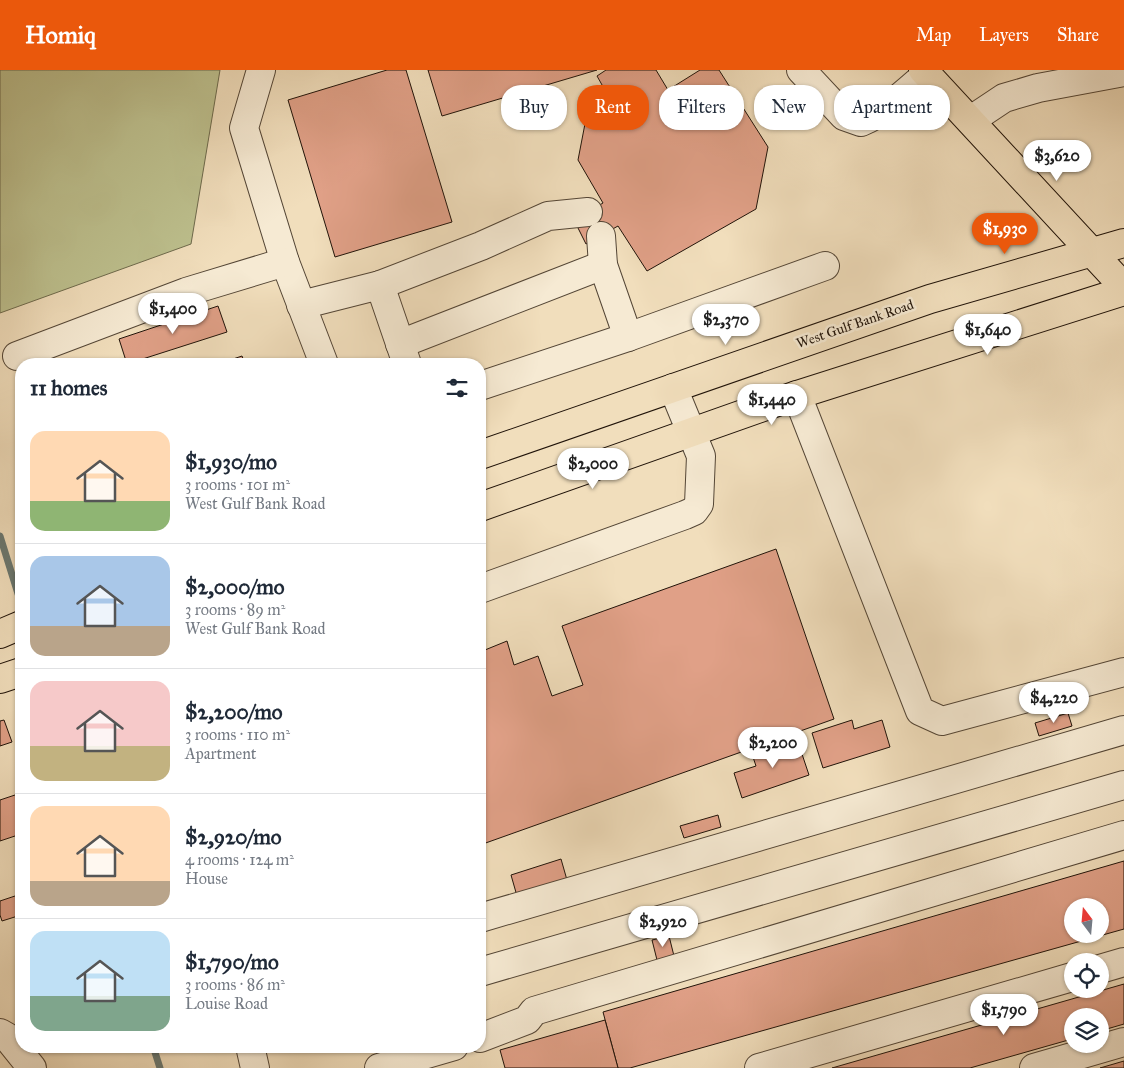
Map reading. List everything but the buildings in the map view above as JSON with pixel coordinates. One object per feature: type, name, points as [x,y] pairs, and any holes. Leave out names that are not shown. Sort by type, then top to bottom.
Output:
[{"type":"main road","points":[[486,505],[797,395],[1124,289],[925,72]]},
{"type":"main road","name":"West Gulf Bank Road","points":[[486,453],[930,298],[1124,243]]},
{"type":"main road","points":[[0,634],[15,628]]},
{"type":"main road","points":[[0,679],[15,674]]},
{"type":"street","points":[[261,70],[244,128],[285,262],[322,358]]},
{"type":"street","points":[[801,70],[844,116],[861,122],[877,115],[894,102],[925,72]]},
{"type":"street","points":[[971,120],[1004,98],[1038,88],[1124,72]]},
{"type":"street","points":[[301,305],[380,285],[481,246],[548,216],[588,212]]},
{"type":"street","points":[[601,236],[603,265],[628,337]]},
{"type":"street","points":[[17,356],[186,292],[285,262]]},
{"type":"street","points":[[380,285],[403,354],[603,265]]},
{"type":"street","points":[[486,384],[628,337],[825,266]]},
{"type":"street","points":[[486,579],[685,515],[694,510],[699,504],[701,494],[700,456],[673,388]]},
{"type":"street","points":[[797,395],[920,711],[942,720],[1124,672]]},
{"type":"street","points":[[486,916],[1124,730]]},
{"type":"street","points":[[486,970],[1124,785]]},
{"type":"street","points":[[486,1036],[527,1020],[534,1011],[1124,835]]},
{"type":"street","points":[[1109,966],[1124,962]]},
{"type":"street","points":[[759,1068],[1064,979]]},
{"type":"street","points":[[0,1033],[7,1037],[15,1047]]},
{"type":"street","points":[[1034,1068],[1124,1042]]},
{"type":"street","points":[[20,1053],[32,1068]]},
{"type":"street","points":[[252,1053],[255,1068]]},
{"type":"street","points":[[379,1068],[430,1053]]},
{"type":"green space","points":[[0,70],[220,70],[191,244],[0,313]]},
{"type":"waterway","points":[[0,536],[15,584]]},
{"type":"waterway","points":[[155,1053],[160,1068]]}]
